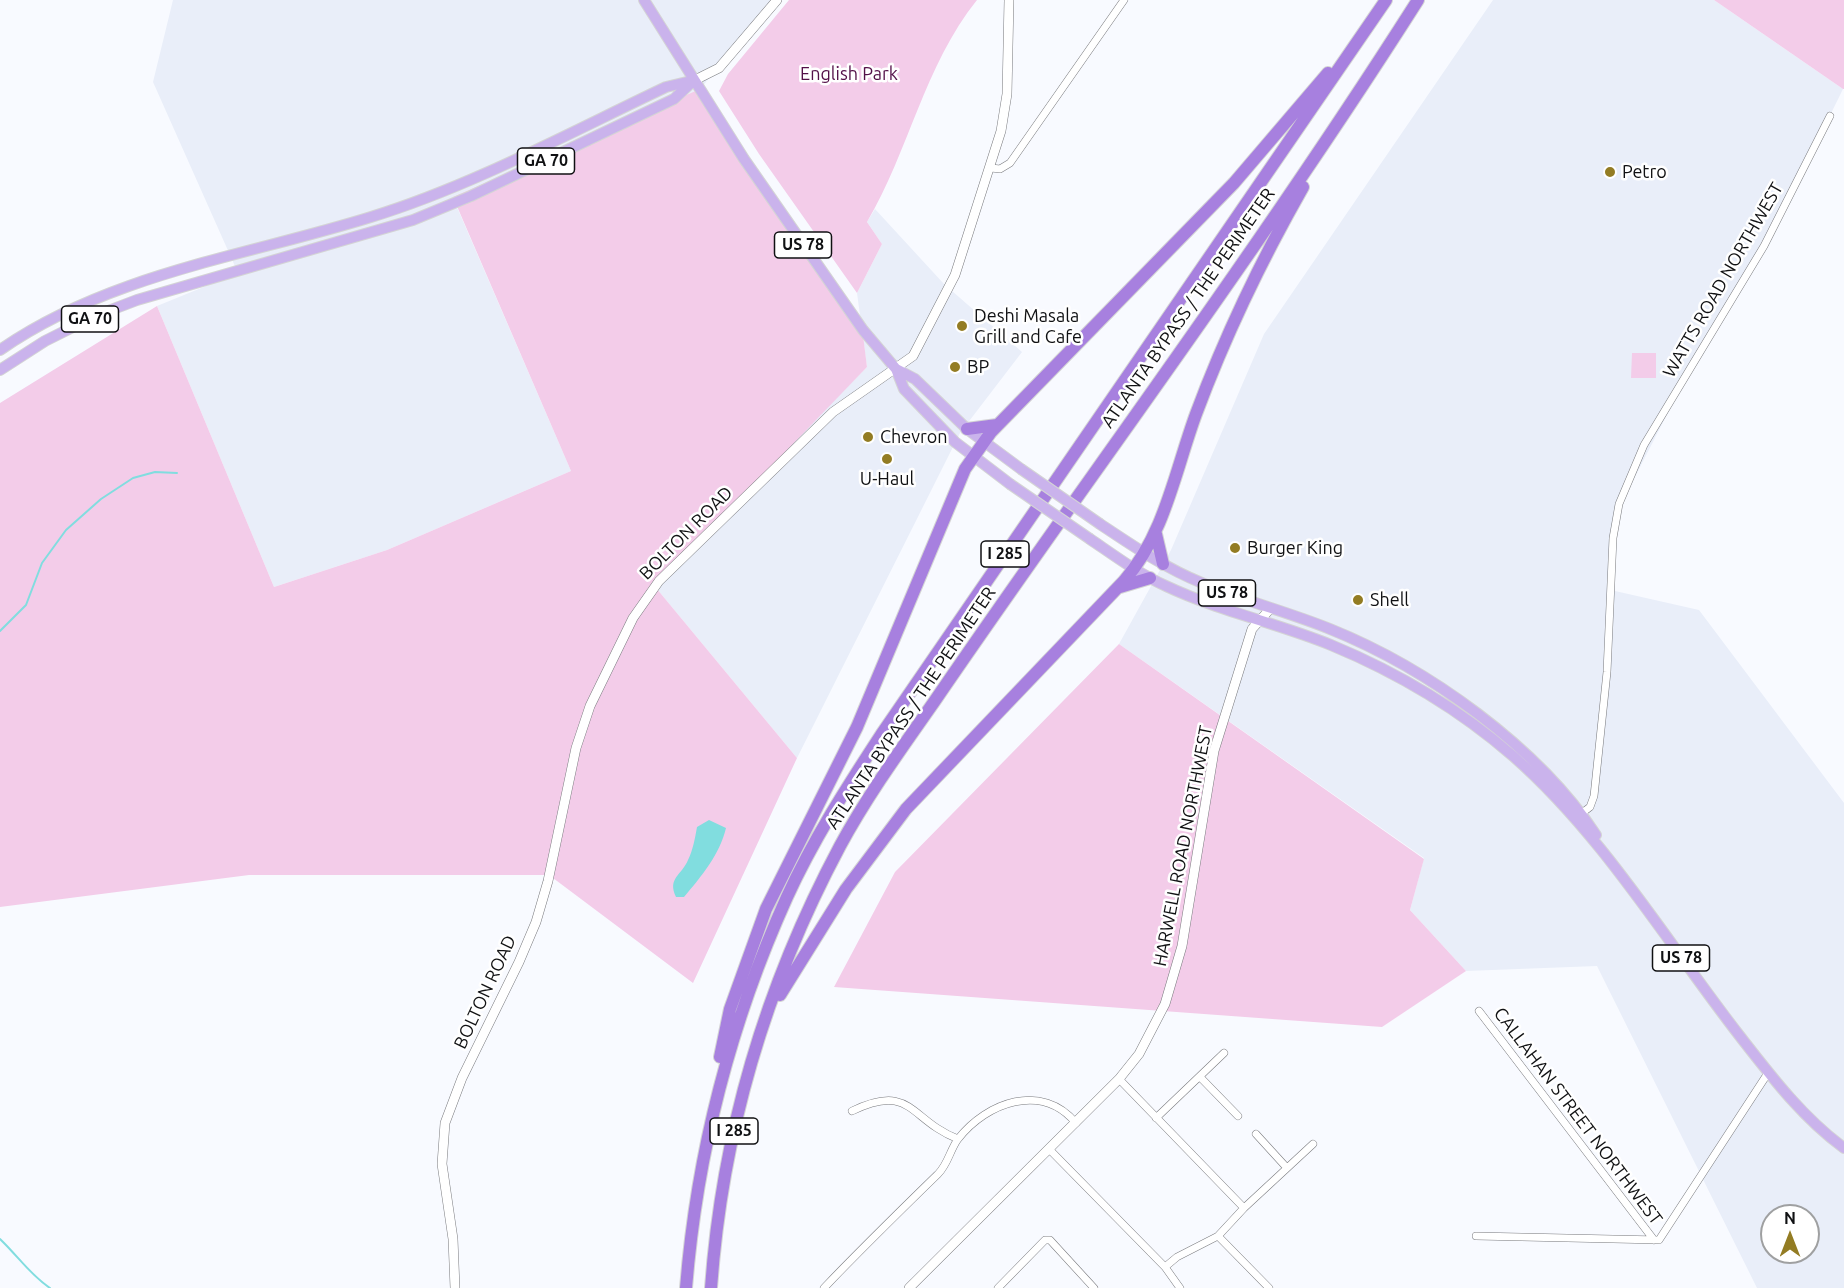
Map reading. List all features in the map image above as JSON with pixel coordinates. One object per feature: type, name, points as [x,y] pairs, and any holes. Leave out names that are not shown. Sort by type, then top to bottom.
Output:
[{"type":"highway","name":"ATLANTA BYPASS / THE PERIMETER","points":[[686,1288],[697,1188],[710,1120],[744,1003],[787,896],[837,805],[881,735],[1386,0]]},
{"type":"highway","name":"ATLANTA BYPASS / THE PERIMETER","points":[[711,1288],[717,1225],[729,1151],[744,1086],[765,1019],[814,897],[871,795],[1000,605],[1343,118],[1418,0]]},
{"type":"highway","points":[[710,1120],[730,1009],[753,940],[780,877],[857,727],[955,489],[973,457],[998,425],[1234,183],[1370,25]]},
{"type":"highway","points":[[765,1019],[846,889],[906,809],[1117,589],[1144,554],[1156,534],[1197,413],[1249,290],[1284,221],[1343,118]]},
{"type":"highway","points":[[967,429],[998,425]]},
{"type":"highway","points":[[1156,534],[1163,564]]},
{"type":"highway","points":[[1117,589],[1150,578]]},
{"type":"main road","name":"US 78","points":[[647,3],[693,81],[803,245],[863,330],[896,369],[904,389],[973,457],[1150,578],[1188,596],[1346,652],[1390,672],[1433,697],[1511,755],[1578,817]]},
{"type":"main road","name":"GA 70","points":[[0,350],[36,327],[86,302],[129,286],[372,217],[462,182],[666,87],[693,81]]},
{"type":"main road","name":"GA 70","points":[[0,370],[62,332],[117,308],[413,219],[471,196],[674,99],[693,81]]},
{"type":"main road","name":"US 78","points":[[896,369],[915,379],[983,442],[1144,554],[1203,584],[1356,641],[1425,678],[1519,750],[1551,781],[1768,1073],[1804,1114],[1844,1148]]},
{"type":"street","points":[[693,81],[719,68],[777,0]]},
{"type":"street","name":"BOLTON ROAD","points":[[455,1288],[453,1239],[442,1164],[446,1124],[462,1078],[536,922],[548,881],[582,728],[633,618],[658,581],[834,412],[913,356],[955,274],[991,168],[1001,131],[1007,94],[1009,0]]},
{"type":"street","points":[[991,168],[1000,169],[1010,163],[1124,0]]},
{"type":"street","name":"WATTS ROAD NORTHWEST","points":[[1578,817],[1590,807],[1594,796],[1604,700],[1613,538],[1619,504],[1634,466],[1764,246],[1830,116]]},
{"type":"street","name":"HARWELL ROAD NORTHWEST","points":[[909,1288],[1119,1079],[1153,1030],[1175,978],[1214,751],[1248,641],[1259,620],[1271,608]]},
{"type":"street","name":"CALLAHAN STREET NORTHWEST","points":[[1479,1011],[1654,1240]]},
{"type":"street","points":[[1156,1118],[1224,1053]]},
{"type":"street","points":[[1476,1236],[1659,1240],[1768,1073]]},
{"type":"street","points":[[1200,1077],[1238,1116]]},
{"type":"street","points":[[1119,1079],[1244,1208]]},
{"type":"street","points":[[852,1111],[866,1104],[893,1099],[912,1108],[945,1134],[958,1139]]},
{"type":"street","points":[[824,1288],[943,1169],[958,1139],[981,1117],[1000,1106],[1023,1101],[1046,1101],[1067,1112],[1076,1123]]},
{"type":"street","points":[[1256,1134],[1287,1168]]},
{"type":"street","points":[[1165,1267],[1177,1257],[1218,1236],[1244,1208],[1313,1144]]},
{"type":"street","points":[[1049,1149],[1165,1267],[1180,1288]]},
{"type":"street","points":[[1218,1236],[1269,1288]]},
{"type":"street","points":[[998,1288],[1045,1240],[1050,1240],[1094,1288]]},
{"type":"shaded area","points":[[173,0],[776,0],[700,89],[453,198],[571,471],[387,550],[274,587],[157,306],[238,273],[153,82]]},
{"type":"shaded area","points":[[1493,0],[1714,0],[1843,89],[1760,258],[1680,389],[1615,516],[1615,591],[1699,610],[1844,803],[1844,1288],[1757,1288],[1597,966],[1466,971],[1410,910],[1424,858],[1119,644],[1171,550],[1264,334]]},
{"type":"shaded area","points":[[875,209],[944,284],[1022,352],[960,433],[797,758],[652,583],[867,367],[857,293],[882,244],[867,222]]},
{"type":"green space","name":"English Park","points":[[789,0],[977,0],[943,53],[882,195],[867,222],[882,244],[857,293],[759,154],[719,91],[728,74]]},
{"type":"green space","points":[[1714,0],[1844,0],[1844,89],[1843,89]]},
{"type":"green space","points":[[700,89],[861,319],[867,367],[740,499],[652,583],[797,758],[693,983],[549,875],[249,875],[0,907],[0,403],[157,306],[274,587],[387,550],[571,471],[453,197]]},
{"type":"green space","points":[[1632,353],[1656,353],[1656,378],[1631,378]]},
{"type":"green space","points":[[1119,644],[1424,859],[1410,910],[1466,971],[1382,1027],[834,987],[895,872]]},
{"type":"water","points":[[709,820],[726,828],[723,838],[715,856],[684,897],[676,897],[674,881],[690,856],[697,827]]},
{"type":"waterway","points":[[0,631],[26,605],[42,563],[66,530],[101,499],[133,478],[155,472],[177,473]]},
{"type":"waterway","points":[[0,1239],[30,1271],[50,1288]]},
{"type":"place","name":"Petro","points":[[1610,172]]},
{"type":"place","name":"Deshi Masala Grill and Cafe","points":[[962,326]]},
{"type":"place","name":"BP","points":[[955,367]]},
{"type":"place","name":"Chevron","points":[[868,437]]},
{"type":"place","name":"U-Haul","points":[[887,459]]},
{"type":"place","name":"Burger King","points":[[1235,548]]},
{"type":"place","name":"Shell","points":[[1358,600]]}]
